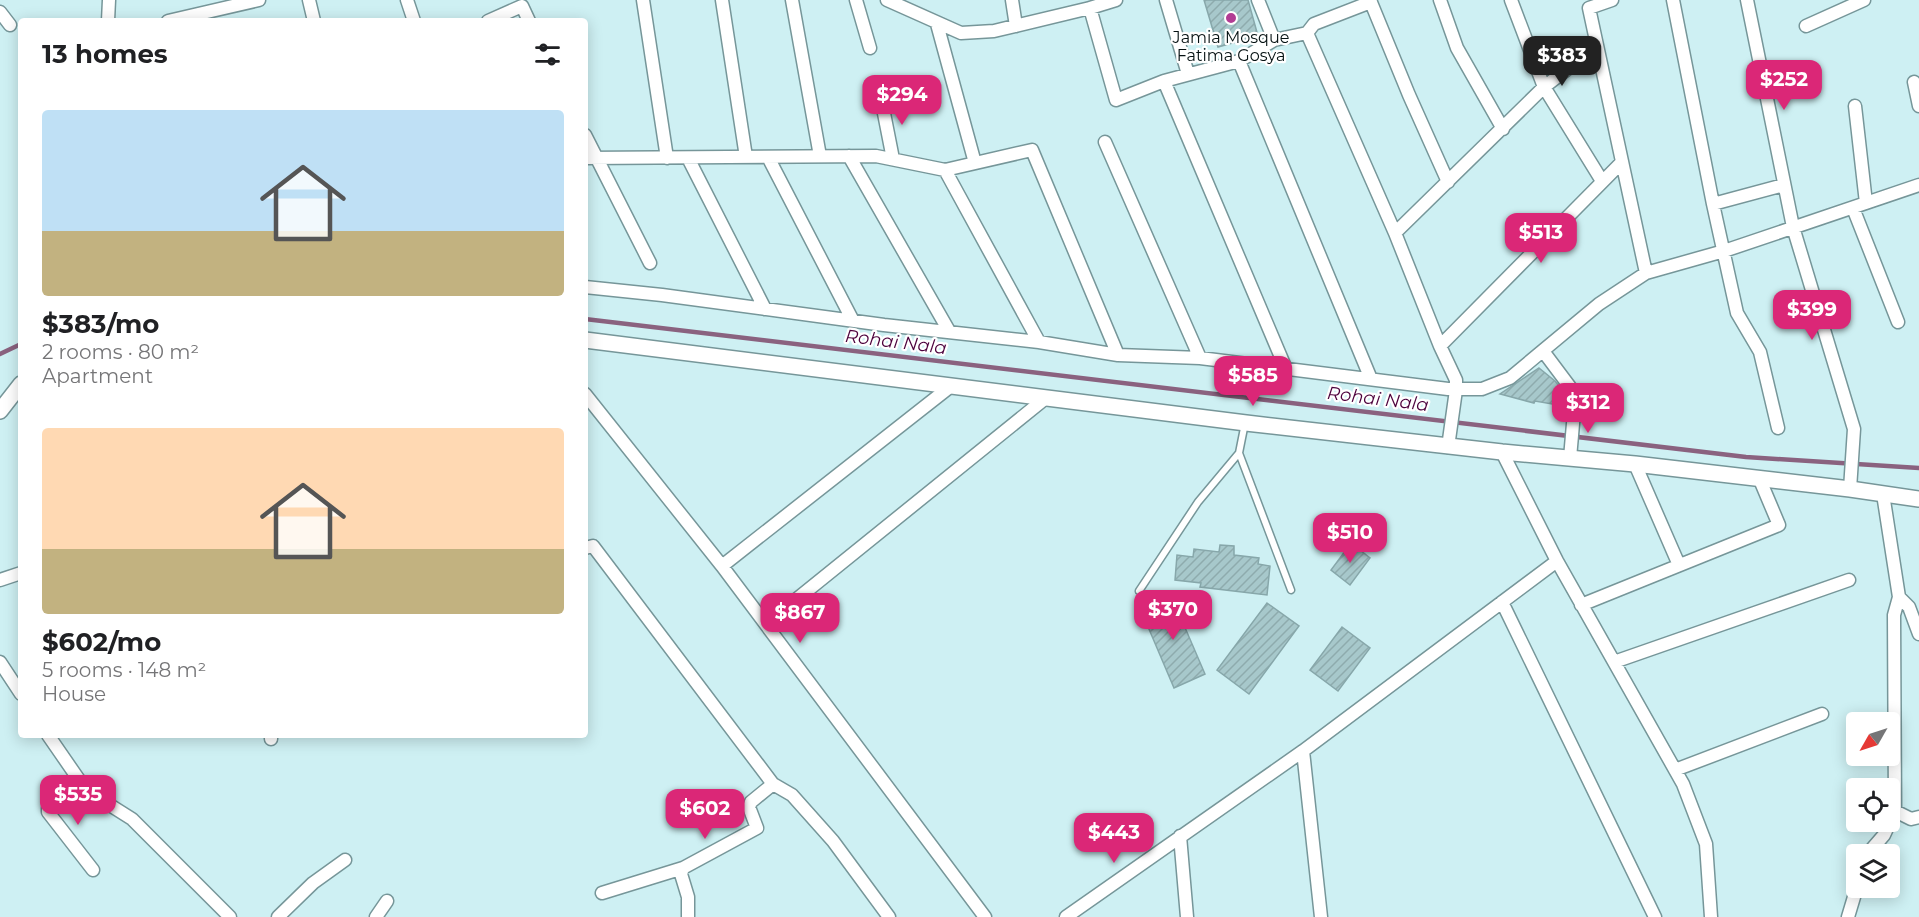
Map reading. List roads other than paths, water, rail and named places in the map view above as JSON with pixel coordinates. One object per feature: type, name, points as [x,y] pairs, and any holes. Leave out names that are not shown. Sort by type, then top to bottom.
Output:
[{"type":"street","points":[[108,18],[109,0]]},
{"type":"street","points":[[181,18],[259,0]]},
{"type":"street","points":[[309,0],[313,18]]},
{"type":"street","points":[[407,0],[413,18]]},
{"type":"street","points":[[643,0],[667,158]]},
{"type":"street","points":[[722,0],[746,157]]},
{"type":"street","points":[[792,0],[820,156]]},
{"type":"street","points":[[856,0],[870,48]]},
{"type":"street","points":[[887,0],[961,33],[994,31],[1116,0]]},
{"type":"street","points":[[1012,0],[1016,26]]},
{"type":"street","points":[[1166,0],[1188,74]]},
{"type":"street","points":[[1258,0],[1274,40]]},
{"type":"street","points":[[1440,0],[1457,48],[1503,129]]},
{"type":"street","points":[[1511,0],[1544,87],[1602,181]]},
{"type":"street","points":[[1612,0],[1588,4],[1646,273]]},
{"type":"street","points":[[1673,0],[1737,313],[1760,352],[1778,428]]},
{"type":"street","points":[[1747,0],[1793,227],[1854,429],[1850,483]]},
{"type":"street","points":[[1806,26],[1864,0]]},
{"type":"street","points":[[1090,8],[1116,99],[1164,81],[1239,61],[1274,40],[1307,33],[1314,24],[1370,1],[1448,182]]},
{"type":"street","points":[[494,18],[522,3],[528,18]]},
{"type":"street","points":[[0,12],[10,26]]},
{"type":"street","points":[[937,24],[975,163]]},
{"type":"street","points":[[1307,33],[1395,233],[1456,380],[1449,443]]},
{"type":"street","points":[[1395,233],[1544,87],[1597,46]]},
{"type":"street","points":[[1239,61],[1371,380]]},
{"type":"street","points":[[1164,81],[1286,369]]},
{"type":"street","points":[[1914,82],[1919,105]]},
{"type":"street","points":[[881,98],[893,159]]},
{"type":"street","points":[[1855,106],[1866,203]]},
{"type":"street","points":[[1105,142],[1200,358]]},
{"type":"street","points":[[650,263],[591,159],[876,156],[945,170],[1032,150],[1118,355]]},
{"type":"street","points":[[768,156],[852,319]]},
{"type":"street","points":[[849,156],[949,331]]},
{"type":"street","points":[[687,158],[765,309]]},
{"type":"street","points":[[1440,346],[1622,162]]},
{"type":"street","points":[[945,170],[1039,342]]},
{"type":"street","points":[[588,286],[1039,342],[1118,355],[1200,358],[1456,393],[1482,389],[1510,378],[1599,304],[1646,273],[1724,251],[1919,184]]},
{"type":"street","points":[[1713,204],[1784,185]]},
{"type":"street","points":[[1853,208],[1898,322]]},
{"type":"street","points":[[588,340],[1246,423],[1449,443],[1502,452],[1570,453],[1760,480],[1850,483],[1883,494],[1919,499]]},
{"type":"street","points":[[1543,351],[1570,387],[1575,401],[1570,453]]},
{"type":"street","points":[[722,566],[951,386]]},
{"type":"street","points":[[0,411],[18,388]]},
{"type":"street","points":[[588,398],[722,566],[985,917]]},
{"type":"street","points":[[766,624],[1047,398]]},
{"type":"street","points":[[1502,452],[1557,561],[1683,784],[1706,844],[1711,917]]},
{"type":"street","points":[[1635,464],[1679,565]]},
{"type":"street","points":[[1581,605],[1779,525],[1760,480]]},
{"type":"street","points":[[1883,494],[1899,597],[1894,615],[1895,778]]},
{"type":"street","points":[[588,547],[593,546],[773,784],[792,795],[819,826],[889,917]]},
{"type":"street","points":[[1069,916],[1303,751],[1557,561]]},
{"type":"street","points":[[0,580],[18,574]]},
{"type":"street","points":[[1614,662],[1849,580]]},
{"type":"street","points":[[1899,597],[1909,607],[1919,634]]},
{"type":"street","points":[[1502,602],[1655,917]]},
{"type":"street","points":[[0,662],[18,689]]},
{"type":"street","points":[[1675,770],[1822,714]]},
{"type":"street","points":[[50,738],[86,790],[132,819],[230,917]]},
{"type":"street","points":[[1303,751],[1321,917]]},
{"type":"street","points":[[80,783],[48,808],[48,812],[93,870]]},
{"type":"street","points":[[602,893],[683,868],[757,828],[749,807],[751,802],[773,784]]},
{"type":"street","points":[[1900,814],[1911,819],[1919,817]]},
{"type":"street","points":[[1877,844],[1886,832]]},
{"type":"street","points":[[1180,836],[1187,917]]},
{"type":"street","points":[[278,917],[313,883],[345,860]]},
{"type":"street","points":[[683,868],[681,874],[688,897],[688,917]]},
{"type":"street","points":[[1848,917],[1854,898]]},
{"type":"street","points":[[376,917],[387,901]]},
{"type":"lane","points":[[1139,591],[1198,502],[1239,453],[1246,423]]},
{"type":"lane","points":[[1239,453],[1291,590]]},
{"type":"waterway","name":"Rohai Nala","points":[[588,319],[1746,457],[1919,468]]},
{"type":"waterway","name":"Rohai Nala","points":[[0,354],[18,345]]},
{"type":"place","name":"Jamia Mosque Fatima Gosya","points":[[1231,18]]}]
